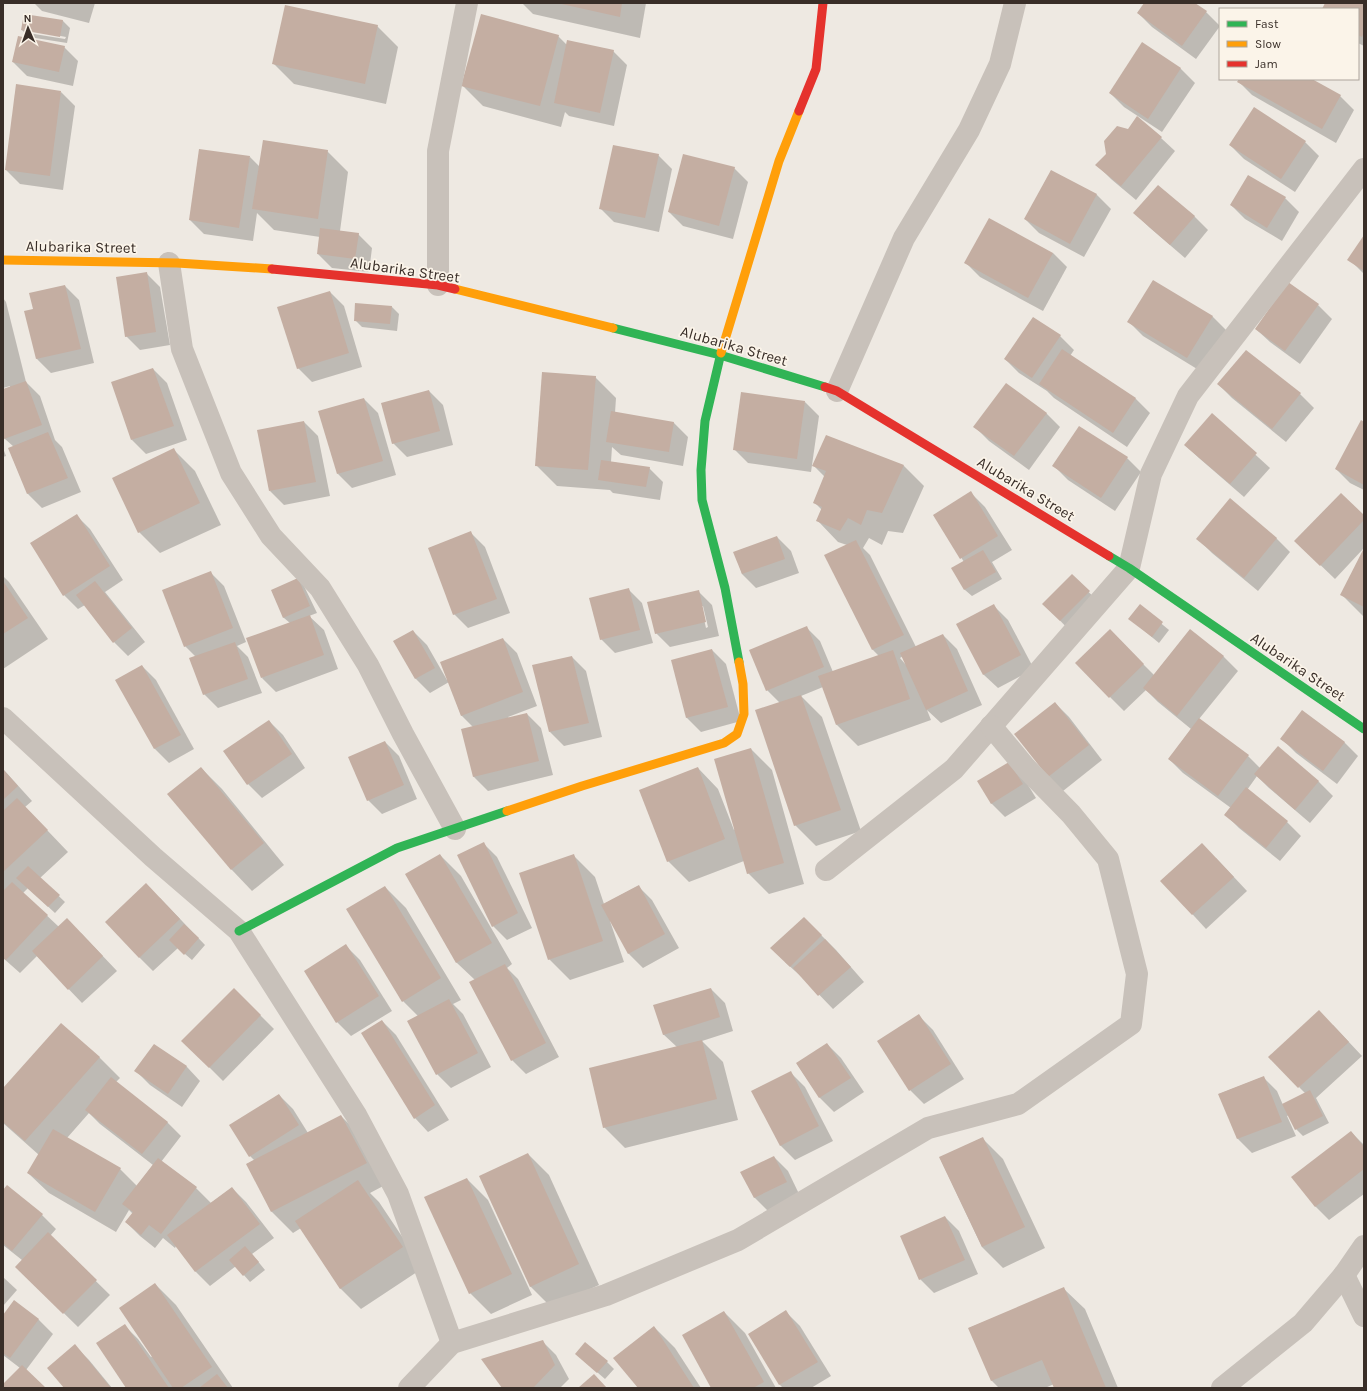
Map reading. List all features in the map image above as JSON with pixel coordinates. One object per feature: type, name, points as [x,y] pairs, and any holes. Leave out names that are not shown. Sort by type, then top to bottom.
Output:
[{"type":"street","points":[[438,285],[438,151],[467,3]]},
{"type":"street","points":[[239,930],[397,848],[582,786],[724,743],[737,734],[744,714],[744,684],[725,588],[702,500],[701,470],[705,421],[720,355],[779,160],[816,69],[823,3]]},
{"type":"street","points":[[837,391],[904,238],[969,130],[1000,64],[1015,3]]},
{"type":"street","points":[[826,870],[954,769],[1128,568],[1151,474],[1188,396],[1364,169]]},
{"type":"street","name":"Alubarika Street","points":[[3,260],[169,263],[276,269],[438,285],[720,355],[837,391],[1128,568],[1364,729]]},
{"type":"street","points":[[169,263],[182,349],[231,473],[271,536],[320,588],[368,665],[403,734],[455,829]]},
{"type":"street","points":[[3,718],[153,857],[239,930],[356,1115],[398,1194],[452,1343]]},
{"type":"street","points":[[409,1388],[452,1343],[606,1295],[738,1240],[928,1128],[1018,1104],[1131,1024],[1137,974],[1108,859],[1071,814],[1026,768],[991,726]]},
{"type":"street","points":[[1222,1388],[1303,1323],[1344,1275],[1364,1246]]},
{"type":"street","points":[[1344,1275],[1364,1316]]},
{"type":"building","points":[[557,3],[622,3],[620,17]]},
{"type":"building","points":[[1144,3],[1195,3],[1207,11],[1182,46],[1137,13]]},
{"type":"building","points":[[1325,3],[1364,3],[1364,32],[1362,37],[1359,36],[1359,8],[1322,8]]},
{"type":"building","points":[[285,5],[378,25],[365,84],[272,64]]},
{"type":"building","points":[[24,14],[63,20],[60,37],[21,30]]},
{"type":"building","points":[[481,14],[559,35],[540,106],[461,86]]},
{"type":"building","points":[[18,36],[65,46],[59,72],[12,62]]},
{"type":"building","points":[[567,40],[614,50],[600,113],[554,103]]},
{"type":"building","points":[[1142,42],[1181,68],[1148,119],[1109,93]]},
{"type":"building","points":[[1238,80],[1314,80],[1341,95],[1322,129],[1237,82]]},
{"type":"building","points":[[16,84],[61,91],[50,176],[5,170]]},
{"type":"building","points":[[1254,107],[1306,141],[1281,179],[1229,145]]},
{"type":"building","points":[[1137,116],[1162,137],[1121,186],[1095,165],[1106,154],[1104,141],[1117,126],[1128,129]]},
{"type":"building","points":[[263,140],[328,150],[318,219],[252,209]]},
{"type":"building","points":[[613,145],[659,154],[645,218],[599,209]]},
{"type":"building","points":[[199,149],[250,156],[239,228],[189,220]]},
{"type":"building","points":[[683,154],[735,167],[719,226],[668,212]]},
{"type":"building","points":[[1051,170],[1097,194],[1070,244],[1024,219]]},
{"type":"building","points":[[1248,175],[1286,197],[1267,228],[1230,205]]},
{"type":"building","points":[[1158,185],[1195,216],[1170,245],[1133,213]]},
{"type":"building","points":[[989,218],[1053,253],[1028,298],[964,263]]},
{"type":"building","points":[[320,228],[359,233],[355,259],[317,254]]},
{"type":"building","points":[[1364,235],[1364,271],[1347,260]]},
{"type":"building","points":[[147,272],[156,332],[125,337],[116,277]]},
{"type":"building","points":[[1153,280],[1213,316],[1187,358],[1127,322]]},
{"type":"building","points":[[1288,282],[1319,304],[1285,351],[1255,329]]},
{"type":"building","points":[[65,285],[81,349],[36,359],[24,311],[33,309],[29,293]]},
{"type":"building","points":[[330,291],[349,353],[297,369],[277,307]]},
{"type":"building","points":[[355,303],[392,306],[390,324],[354,321]]},
{"type":"building","points":[[1033,317],[1061,335],[1032,378],[1004,359]]},
{"type":"building","points":[[1062,349],[1136,398],[1113,433],[1039,384]]},
{"type":"building","points":[[1246,350],[1301,393],[1272,429],[1217,384]]},
{"type":"building","points":[[153,368],[174,426],[131,440],[111,382]]},
{"type":"building","points":[[542,372],[596,376],[588,470],[535,466]]},
{"type":"building","points":[[26,381],[42,425],[4,439],[3,389]]},
{"type":"building","points":[[1006,383],[1047,413],[1014,456],[973,427]]},
{"type":"building","points":[[429,390],[440,431],[392,444],[381,403]]},
{"type":"building","points":[[741,392],[805,401],[797,459],[733,450]]},
{"type":"building","points":[[364,398],[383,461],[337,474],[318,411]]},
{"type":"building","points":[[611,411],[674,422],[669,452],[606,442]]},
{"type":"building","points":[[1212,413],[1257,453],[1230,484],[1184,445]]},
{"type":"building","points":[[1361,420],[1364,422],[1364,485],[1335,469]]},
{"type":"building","points":[[304,421],[316,482],[269,491],[257,430]]},
{"type":"building","points":[[1079,426],[1128,457],[1101,498],[1052,466]]},
{"type":"building","points":[[48,432],[68,478],[27,494],[8,448]]},
{"type":"building","points":[[826,435],[904,465],[882,513],[867,510],[861,525],[848,518],[840,531],[816,521],[822,507],[813,503],[826,471],[812,466]]},
{"type":"building","points":[[174,448],[200,503],[138,533],[112,478]]},
{"type":"building","points":[[601,460],[650,467],[646,487],[598,480]]},
{"type":"building","points":[[971,491],[998,536],[960,559],[933,515]]},
{"type":"building","points":[[1341,493],[1364,515],[1364,520],[1320,566],[1294,541]]},
{"type":"building","points":[[1230,498],[1277,538],[1244,578],[1196,539]]},
{"type":"building","points":[[77,514],[110,566],[63,596],[30,543]]},
{"type":"building","points":[[471,531],[497,599],[453,615],[428,548]]},
{"type":"building","points":[[777,536],[785,559],[742,574],[733,552]]},
{"type":"building","points":[[856,540],[904,635],[872,650],[824,555]]},
{"type":"building","points":[[1364,548],[1364,607],[1340,595]]},
{"type":"building","points":[[983,550],[996,572],[964,590],[951,568]]},
{"type":"building","points":[[211,571],[233,628],[184,647],[162,590]]},
{"type":"building","points":[[1072,574],[1090,591],[1060,621],[1042,604]]},
{"type":"building","points":[[298,578],[310,606],[283,618],[271,590]]},
{"type":"building","points":[[3,581],[28,618],[3,634]]},
{"type":"building","points":[[95,581],[132,628],[113,643],[76,595]]},
{"type":"building","points":[[629,588],[640,630],[600,640],[589,598]]},
{"type":"building","points":[[699,590],[706,622],[655,634],[647,602]]},
{"type":"building","points":[[994,604],[1021,655],[983,675],[956,624]]},
{"type":"building","points":[[1140,604],[1163,622],[1152,637],[1128,619]]},
{"type":"building","points":[[310,615],[324,655],[261,678],[246,638]]},
{"type":"building","points":[[807,626],[824,667],[766,691],[749,650]]},
{"type":"building","points":[[1110,629],[1144,664],[1109,698],[1075,663]]},
{"type":"building","points":[[1190,629],[1224,656],[1177,716],[1143,688]]},
{"type":"building","points":[[413,630],[435,668],[415,679],[393,641]]},
{"type":"building","points":[[943,634],[968,691],[926,710],[900,653]]},
{"type":"building","points":[[503,638],[523,692],[461,716],[440,662]]},
{"type":"building","points":[[235,642],[248,679],[203,695],[189,658]]},
{"type":"building","points":[[712,649],[728,707],[686,718],[671,660]]},
{"type":"building","points":[[893,650],[910,699],[836,725],[818,676]]},
{"type":"building","points":[[572,656],[589,723],[549,732],[532,665]]},
{"type":"building","points":[[142,665],[181,735],[154,749],[115,680]]},
{"type":"building","points":[[801,695],[841,810],[794,826],[755,710]]},
{"type":"building","points":[[1055,702],[1089,745],[1048,777],[1014,734]]},
{"type":"building","points":[[1302,710],[1345,742],[1323,771],[1280,739]]},
{"type":"building","points":[[527,713],[539,761],[473,777],[461,729]]},
{"type":"building","points":[[1199,718],[1249,755],[1218,796],[1168,759]]},
{"type":"building","points":[[269,720],[292,754],[247,785],[223,751]]},
{"type":"building","points":[[385,741],[404,785],[367,801],[348,757]]},
{"type":"building","points":[[1278,746],[1319,781],[1295,810],[1254,774]]},
{"type":"building","points":[[751,748],[784,863],[747,874],[714,759]]},
{"type":"building","points":[[1009,762],[1023,784],[991,804],[977,781]]},
{"type":"building","points":[[201,767],[264,843],[231,870],[167,794]]},
{"type":"building","points":[[698,767],[725,839],[667,862],[639,790]]},
{"type":"building","points":[[3,769],[18,786],[3,800]]},
{"type":"building","points":[[1246,787],[1288,821],[1266,848],[1224,815]]},
{"type":"building","points":[[17,798],[48,830],[3,872],[3,811]]},
{"type":"building","points":[[484,842],[518,913],[492,927],[457,855]]},
{"type":"building","points":[[1202,843],[1234,877],[1192,915],[1160,881]]},
{"type":"building","points":[[440,854],[492,943],[456,963],[405,874]]},
{"type":"building","points":[[574,854],[603,941],[548,960],[519,873]]},
{"type":"building","points":[[28,866],[60,895],[48,907],[16,878]]},
{"type":"building","points":[[12,882],[48,915],[6,960],[3,958],[3,891]]},
{"type":"building","points":[[146,883],[180,919],[139,958],[105,922]]},
{"type":"building","points":[[639,885],[665,934],[628,954],[601,905]]},
{"type":"building","points":[[385,886],[441,978],[402,1002],[346,909]]},
{"type":"building","points":[[804,917],[822,935],[790,967],[770,948]]},
{"type":"building","points":[[67,918],[103,956],[68,990],[32,951]]},
{"type":"building","points":[[184,924],[199,938],[184,955],[169,940]]},
{"type":"building","points":[[825,939],[851,967],[818,996],[793,968]]},
{"type":"building","points":[[346,944],[379,996],[336,1023],[304,971]]},
{"type":"building","points":[[505,964],[546,1043],[511,1061],[469,982]]},
{"type":"building","points":[[234,988],[261,1015],[209,1068],[181,1041]]},
{"type":"building","points":[[711,988],[720,1017],[663,1035],[653,1005]]},
{"type":"building","points":[[449,999],[478,1053],[436,1075],[407,1021]]},
{"type":"building","points":[[1319,1010],[1349,1042],[1298,1088],[1268,1057]]},
{"type":"building","points":[[919,1014],[951,1064],[909,1091],[877,1041]]},
{"type":"building","points":[[382,1020],[435,1105],[414,1119],[361,1033]]},
{"type":"building","points":[[61,1023],[100,1057],[25,1141],[3,1122],[3,1088]]},
{"type":"building","points":[[702,1040],[717,1099],[603,1128],[589,1068]]},
{"type":"building","points":[[827,1043],[851,1078],[819,1098],[796,1063]]},
{"type":"building","points":[[154,1044],[187,1066],[168,1094],[134,1071]]},
{"type":"building","points":[[791,1071],[819,1126],[780,1146],[751,1091]]},
{"type":"building","points":[[1264,1076],[1282,1122],[1237,1139],[1218,1094]]},
{"type":"building","points":[[111,1077],[168,1122],[142,1154],[85,1110]]},
{"type":"building","points":[[1310,1090],[1323,1116],[1295,1130],[1282,1104]]},
{"type":"building","points":[[279,1094],[299,1125],[249,1157],[229,1125]]},
{"type":"building","points":[[341,1115],[367,1163],[271,1212],[246,1164]]},
{"type":"building","points":[[53,1129],[121,1168],[95,1212],[27,1173]]},
{"type":"building","points":[[1351,1131],[1364,1147],[1364,1169],[1315,1207],[1291,1177]]},
{"type":"building","points":[[983,1137],[1025,1227],[982,1247],[939,1157]]},
{"type":"building","points":[[528,1153],[579,1264],[530,1287],[479,1176]]},
{"type":"building","points":[[774,1156],[787,1182],[754,1198],[740,1172]]},
{"type":"building","points":[[158,1158],[197,1187],[161,1234],[149,1225],[141,1235],[125,1222],[133,1212],[122,1204]]},
{"type":"building","points":[[467,1178],[512,1274],[469,1294],[424,1197]]},
{"type":"building","points":[[358,1180],[403,1247],[340,1289],[295,1221]]},
{"type":"building","points":[[7,1185],[43,1214],[12,1251],[3,1243],[3,1190]]},
{"type":"building","points":[[232,1187],[260,1224],[195,1272],[167,1235]]},
{"type":"building","points":[[945,1216],[965,1260],[919,1280],[900,1236]]},
{"type":"building","points":[[48,1232],[97,1280],[63,1314],[15,1267]]},
{"type":"building","points":[[245,1246],[259,1262],[243,1276],[229,1260]]},
{"type":"building","points":[[155,1283],[212,1367],[181,1388],[173,1388],[119,1308]]},
{"type":"building","points":[[1064,1287],[1106,1388],[1054,1388],[1042,1360],[991,1381],[968,1328]]},
{"type":"building","points":[[14,1300],[39,1319],[10,1358],[3,1353],[3,1315]]},
{"type":"building","points":[[786,1310],[818,1362],[779,1385],[748,1334]]},
{"type":"building","points":[[724,1311],[764,1382],[753,1388],[711,1388],[682,1335]]},
{"type":"building","points":[[125,1324],[169,1388],[126,1388],[96,1343]]},
{"type":"building","points":[[654,1326],[694,1388],[638,1388],[613,1358]]},
{"type":"building","points":[[543,1340],[555,1365],[533,1388],[502,1388],[481,1359]]},
{"type":"building","points":[[585,1342],[608,1361],[597,1373],[575,1354]]},
{"type":"building","points":[[75,1344],[111,1388],[64,1388],[47,1368]]},
{"type":"building","points":[[22,1365],[46,1388],[3,1388],[3,1384]]},
{"type":"building","points":[[217,1374],[228,1388],[199,1388]]},
{"type":"building","points":[[594,1374],[607,1388],[578,1388]]},
{"type":"traffic: fast","points":[[613,328],[720,355],[825,387]]},
{"type":"traffic: fast","points":[[721,353],[705,421],[701,470],[702,500],[725,588],[739,662]]},
{"type":"traffic: fast","points":[[1109,556],[1129,568],[1364,729]]},
{"type":"traffic: fast","points":[[239,931],[397,848],[507,811]]},
{"type":"traffic: slow","points":[[721,353],[779,161],[799,111]]},
{"type":"traffic: slow","points":[[3,260],[177,263],[272,269]]},
{"type":"traffic: slow","points":[[455,289],[613,328]]},
{"type":"traffic: slow","points":[[507,811],[582,786],[724,743],[737,734],[744,714],[743,684],[739,662]]},
{"type":"traffic: jam","points":[[799,111],[816,69],[823,3]]},
{"type":"traffic: jam","points":[[272,269],[438,285],[455,289]]},
{"type":"traffic: jam","points":[[825,387],[837,391],[1109,556]]}]
